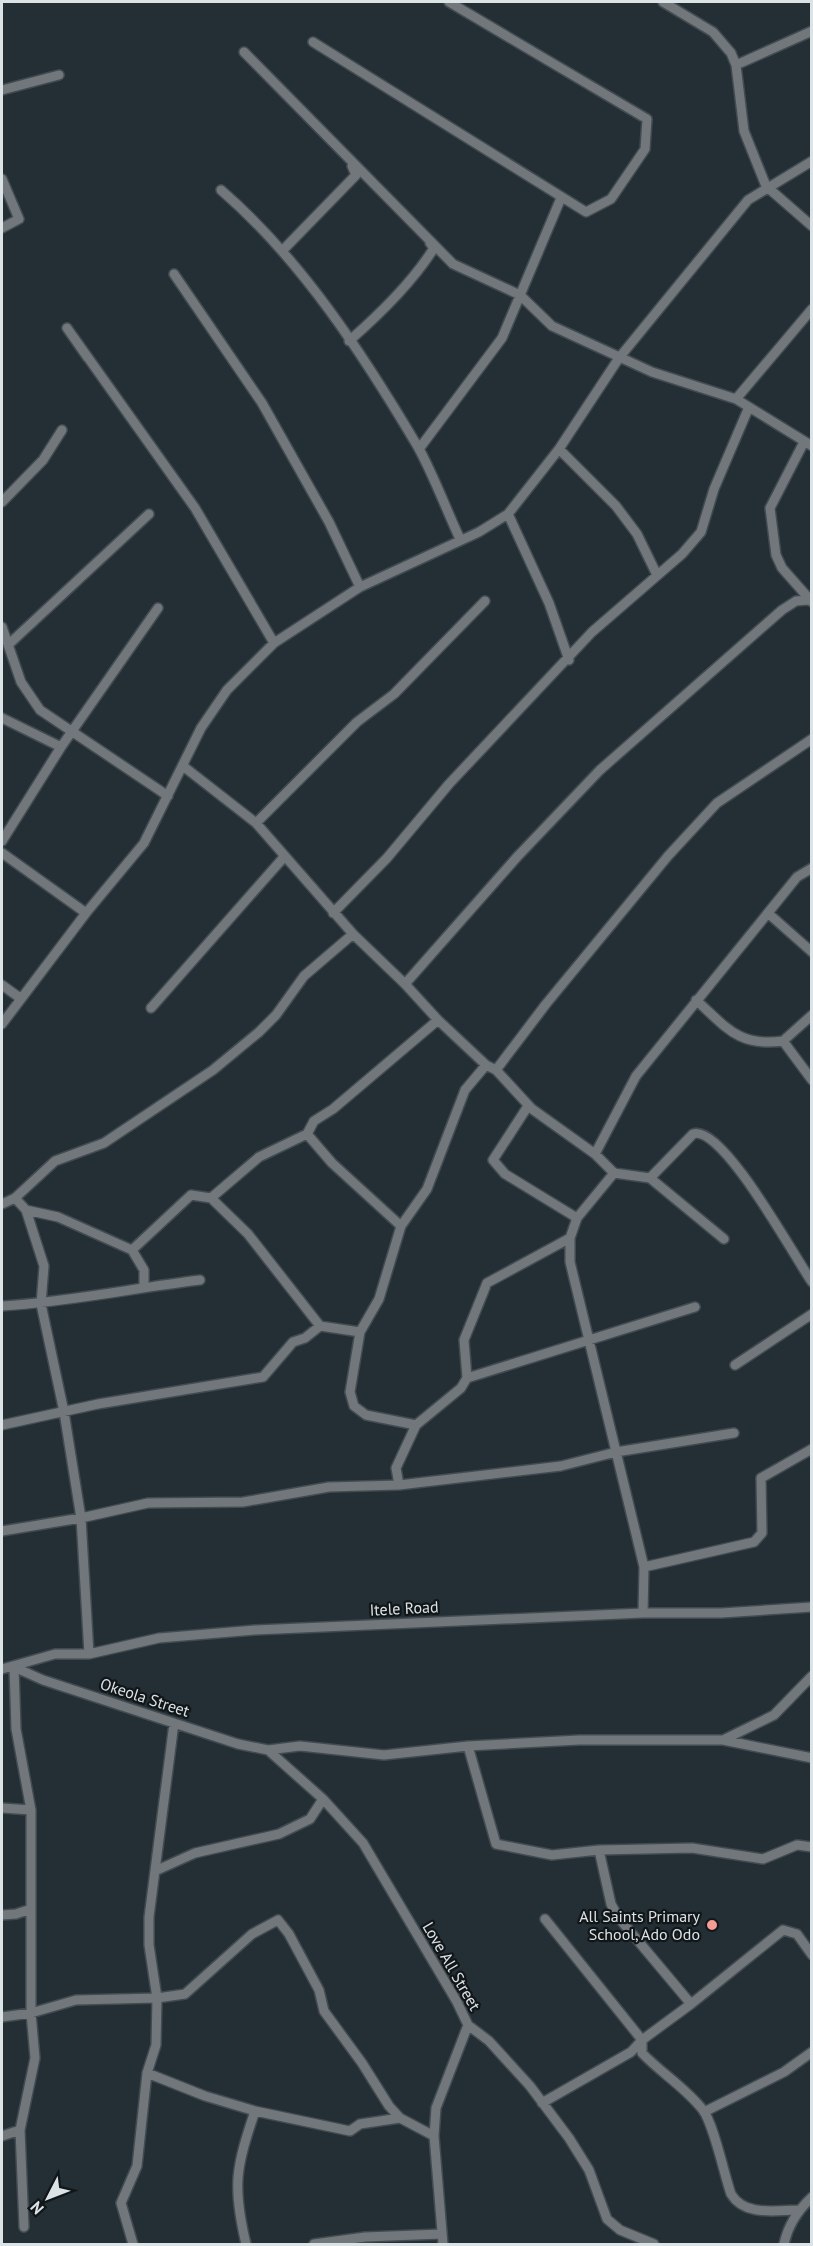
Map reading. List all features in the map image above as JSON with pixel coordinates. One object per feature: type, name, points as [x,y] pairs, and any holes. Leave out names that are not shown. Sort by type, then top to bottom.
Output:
[{"type":"street","points":[[313,42],[586,212],[611,199],[645,149],[647,119],[448,2]]},
{"type":"street","points":[[663,2],[713,32],[731,53],[736,65],[744,131],[766,186],[812,226]]},
{"type":"street","points":[[736,65],[812,31]]},
{"type":"street","points":[[244,52],[453,264],[520,295],[552,326],[619,358],[736,399],[808,444],[770,508],[776,555],[782,568],[810,601]]},
{"type":"street","points":[[2,90],[59,75]]},
{"type":"street","points":[[2,1024],[86,912],[144,843],[201,728],[228,690],[274,643],[360,587],[479,531],[508,514],[559,449],[619,358],[748,200],[766,186],[812,161]]},
{"type":"street","points":[[283,250],[356,175],[351,163]]},
{"type":"street","points":[[2,179],[19,219],[2,228]]},
{"type":"street","points":[[221,190],[257,221],[283,250],[349,341],[419,449],[460,539]]},
{"type":"street","points":[[419,449],[502,338],[561,198]]},
{"type":"street","points":[[349,341],[401,290],[427,260],[434,248],[427,238]]},
{"type":"street","points":[[174,274],[262,402],[329,522],[360,587]]},
{"type":"street","points":[[736,399],[812,309]]},
{"type":"street","points":[[88,358],[67,327],[195,508],[274,643]]},
{"type":"street","points":[[333,913],[387,858],[449,784],[569,660],[592,632],[657,575],[701,532],[714,489],[749,407]]},
{"type":"street","points":[[2,502],[44,460],[62,430]]},
{"type":"street","points":[[559,449],[615,506],[636,534],[657,575]]},
{"type":"street","points":[[8,645],[149,514]]},
{"type":"street","points":[[508,514],[549,603],[569,660]]},
{"type":"street","points":[[256,823],[357,722],[394,694],[486,601]]},
{"type":"street","points":[[405,984],[517,857],[600,770],[782,610],[796,601],[810,601]]},
{"type":"street","points":[[2,841],[72,730],[158,608]]},
{"type":"street","points":[[2,627],[21,682],[40,710],[168,796]]},
{"type":"street","points":[[2,718],[61,747]]},
{"type":"street","points":[[496,1070],[546,1004],[668,856],[717,802],[812,739]]},
{"type":"street","points":[[183,766],[256,823],[353,934],[405,984],[438,1020],[486,1065],[496,1070],[532,1109]]},
{"type":"street","points":[[2,853],[86,912]]},
{"type":"street","points":[[151,1008],[284,857]]},
{"type":"street","points":[[595,1154],[636,1076],[797,877],[812,868]]},
{"type":"street","points":[[769,914],[812,952]]},
{"type":"street","points":[[2,1204],[15,1198],[55,1161],[104,1143],[213,1070],[276,1016],[304,976],[353,934]]},
{"type":"street","points":[[2,985],[20,998]]},
{"type":"street","points":[[696,1000],[735,1036],[750,1038],[760,1044],[783,1041],[812,1015]]},
{"type":"street","points":[[211,1198],[259,1157],[307,1134],[314,1121],[333,1109],[438,1020]]},
{"type":"street","points":[[783,1041],[812,1080]]},
{"type":"street","points":[[417,1425],[366,1415],[354,1406],[350,1392],[360,1332],[379,1299],[401,1226],[427,1189],[465,1090],[486,1065]]},
{"type":"street","points":[[577,1218],[505,1174],[493,1160],[528,1106],[595,1154],[614,1173],[650,1178],[724,1239]]},
{"type":"street","points":[[307,1134],[332,1163],[401,1226]]},
{"type":"street","points":[[650,1178],[693,1134],[705,1134],[718,1143],[754,1191],[812,1282]]},
{"type":"street","points":[[614,1173],[577,1218],[570,1238],[570,1262],[644,1567],[643,1613]]},
{"type":"street","points":[[132,1250],[191,1195],[211,1198],[248,1234],[320,1326],[360,1332]]},
{"type":"street","points":[[15,1198],[26,1210],[44,1266],[41,1304],[64,1412],[81,1518],[88,1654]]},
{"type":"street","points":[[26,1210],[58,1217],[132,1250],[144,1270],[144,1286]]},
{"type":"street","points":[[399,1485],[396,1468],[417,1425],[461,1388],[467,1377],[464,1340],[487,1283],[570,1238]]},
{"type":"street","points":[[2,1306],[41,1304],[144,1286],[200,1280]]},
{"type":"street","points":[[467,1377],[591,1341],[695,1307]]},
{"type":"street","points":[[735,1365],[812,1314]]},
{"type":"street","points":[[2,1425],[263,1377],[293,1342],[305,1338],[320,1326]]},
{"type":"street","points":[[2,1531],[81,1518],[148,1503],[243,1502],[329,1487],[399,1485],[561,1466],[616,1452],[734,1433]]},
{"type":"street","points":[[644,1567],[754,1542],[760,1538],[762,1533],[761,1478],[812,1449]]},
{"type":"street","name":"Itele Road","points":[[2,1669],[55,1654],[88,1654],[159,1638],[255,1630],[643,1613],[721,1613],[812,1607]]},
{"type":"street","points":[[14,1667],[16,1729],[31,1810],[31,2013],[35,2058],[20,2130],[24,2227]]},
{"type":"street","name":"Okeola Street","points":[[14,1667],[43,1680],[238,1744],[268,1749],[300,1746],[384,1755],[468,1746],[579,1740],[723,1740]]},
{"type":"street","points":[[723,1740],[774,1715],[812,1676]]},
{"type":"street","points":[[133,2244],[121,2203],[137,2166],[147,2073],[156,2045],[157,1998],[149,1945],[149,1917],[174,1723]]},
{"type":"street","points":[[723,1740],[812,1758]]},
{"type":"street","points":[[468,1746],[496,1844],[552,1855],[599,1850],[692,1848],[763,1859],[797,1845],[812,1847]]},
{"type":"street","name":"Love All Street","points":[[268,1749],[323,1799],[363,1843],[457,2002],[468,2025],[489,2041],[542,2103],[589,2170],[607,2219],[620,2230],[654,2244]]},
{"type":"street","points":[[155,1871],[195,1853],[279,1834],[310,1819],[323,1799]]},
{"type":"street","points":[[2,1808],[31,1810]]},
{"type":"street","points":[[599,1850],[611,1904],[618,1917],[692,2004]]},
{"type":"street","points":[[2,1915],[16,1914],[31,1909]]},
{"type":"street","points":[[16,1914],[32,1929]]},
{"type":"street","points":[[545,1919],[642,2040],[642,2052],[655,2067],[676,2080],[704,2112],[736,2203],[759,2210],[799,2210]]},
{"type":"street","points":[[2,2017],[31,2013],[75,2000],[157,1998],[185,1994],[252,1934],[278,1920],[289,1934],[319,1990],[324,2011],[362,2063],[389,2106],[400,2118],[435,2136]]},
{"type":"street","points":[[542,2103],[631,2052],[642,2040],[692,2004],[783,1930],[797,1934],[812,1955]]},
{"type":"street","points":[[443,2244],[435,2136],[436,2108],[442,2087],[453,2067],[468,2025]]},
{"type":"street","points":[[704,2112],[784,2072],[812,2052]]},
{"type":"street","points":[[147,2073],[205,2097],[255,2111],[350,2131],[360,2124],[400,2118]]},
{"type":"street","points":[[385,2122],[389,2106]]},
{"type":"street","points":[[246,2244],[236,2187],[239,2160],[255,2111]]},
{"type":"street","points":[[2,2136],[20,2130]]},
{"type":"street","points":[[784,2244],[787,2230],[799,2210],[812,2197]]},
{"type":"street","points":[[314,2244],[365,2237],[442,2234]]},
{"type":"place","name":"All Saints Primary School, Ado Odo","points":[[712,1925]]}]
